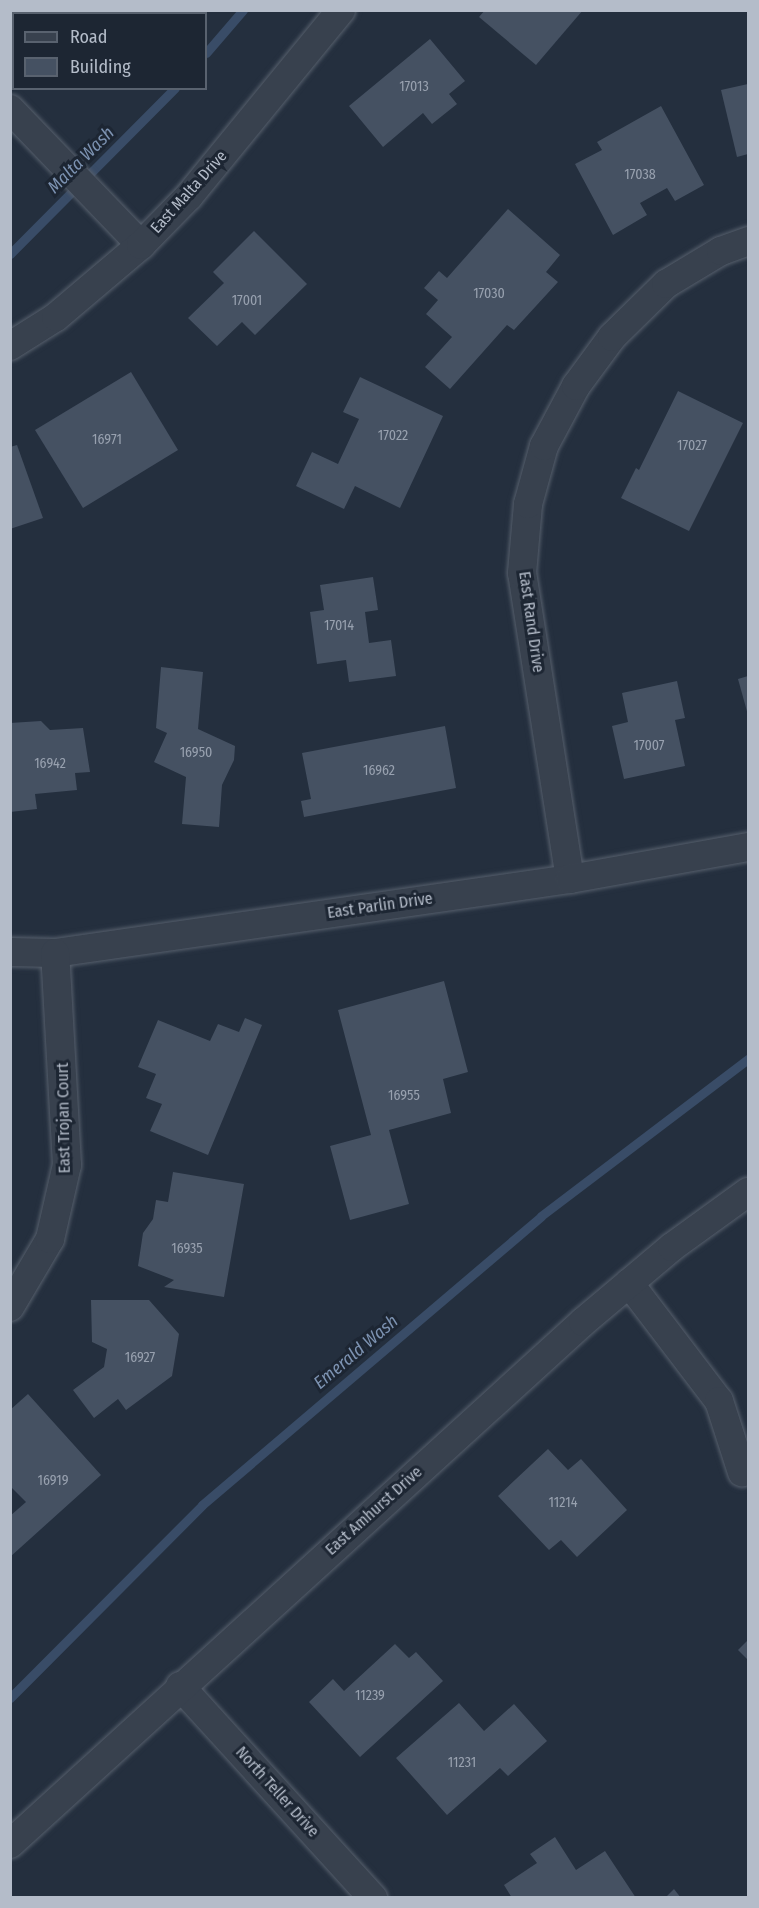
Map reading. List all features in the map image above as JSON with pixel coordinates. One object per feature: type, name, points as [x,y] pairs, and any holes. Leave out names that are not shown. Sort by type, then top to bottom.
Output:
[{"type":"street","name":"East Malta Drive","points":[[10,346],[56,317],[141,245],[189,196],[341,10]]},
{"type":"street","points":[[10,109],[141,245]]},
{"type":"street","name":"East Rand Drive","points":[[570,879],[522,573],[533,484],[544,446],[566,406],[612,337],[666,284],[721,251],[748,241]]},
{"type":"street","name":"East Parlin Drive","points":[[10,952],[55,953],[570,879],[748,848]]},
{"type":"street","name":"East Trojan Court","points":[[10,1307],[50,1239],[67,1166],[55,953]]},
{"type":"street","name":"East Amhurst Drive","points":[[10,1844],[180,1686],[629,1283],[672,1246],[748,1192]]},
{"type":"street","points":[[629,1283],[719,1401],[742,1472]]},
{"type":"street","name":"North Teller Drive","points":[[180,1686],[373,1898]]},
{"type":"building","points":[[62,10],[125,10],[92,12],[60,12]]},
{"type":"building","points":[[485,10],[583,10],[536,65],[479,17]]},
{"type":"building","points":[[430,39],[465,81],[449,94],[457,104],[432,124],[423,113],[383,147],[349,106]]},
{"type":"building","points":[[748,84],[748,154],[737,157],[721,90]]},
{"type":"building","points":[[661,106],[704,185],[675,201],[667,188],[640,203],[647,215],[613,235],[575,164],[602,150],[597,142]]},
{"type":"building","points":[[508,209],[560,255],[546,272],[558,282],[514,330],[507,325],[450,389],[425,367],[452,337],[426,314],[438,300],[424,288],[439,271],[447,278]]},
{"type":"building","points":[[254,231],[307,284],[255,335],[242,322],[217,346],[188,318],[224,283],[213,272]]},
{"type":"building","points":[[131,372],[178,450],[83,508],[35,430]]},
{"type":"building","points":[[360,377],[443,416],[400,508],[355,486],[344,509],[296,486],[312,452],[338,464],[359,419],[343,412]]},
{"type":"building","points":[[678,391],[743,423],[689,531],[621,498],[636,468],[639,470]]},
{"type":"building","points":[[17,445],[43,518],[10,529],[10,447]]},
{"type":"building","points":[[373,577],[378,610],[365,612],[369,643],[391,640],[396,676],[349,682],[346,660],[317,664],[310,612],[324,610],[320,585]]},
{"type":"building","points":[[161,667],[203,672],[198,729],[235,746],[234,760],[222,785],[219,827],[182,824],[186,777],[154,762],[167,733],[156,728]]},
{"type":"building","points":[[748,676],[748,715],[738,679]]},
{"type":"building","points":[[677,681],[685,718],[675,720],[685,766],[624,779],[612,726],[628,722],[622,693]]},
{"type":"building","points":[[41,721],[50,730],[83,728],[90,772],[75,773],[77,790],[35,794],[37,809],[10,812],[10,723]]},
{"type":"building","points":[[445,726],[456,788],[304,817],[301,801],[311,799],[302,753]]},
{"type":"building","points":[[444,981],[468,1072],[443,1079],[451,1113],[389,1130],[409,1204],[350,1220],[330,1146],[371,1135],[338,1010]]},
{"type":"building","points":[[245,1018],[262,1025],[208,1155],[150,1131],[162,1104],[146,1098],[156,1074],[138,1067],[158,1020],[210,1041],[218,1024],[239,1032]]},
{"type":"building","points":[[173,1172],[244,1184],[224,1297],[164,1287],[174,1280],[138,1266],[143,1233],[153,1219],[156,1200],[168,1202]]},
{"type":"building","points":[[91,1300],[149,1300],[179,1334],[172,1376],[126,1410],[118,1399],[94,1418],[73,1390],[104,1367],[107,1349],[92,1342]]},
{"type":"building","points":[[28,1394],[101,1475],[10,1557],[10,1516],[26,1502],[10,1486],[10,1410]]},
{"type":"building","points":[[548,1449],[568,1470],[581,1459],[627,1510],[577,1557],[561,1540],[549,1550],[498,1496]]},
{"type":"building","points":[[748,1640],[748,1660],[738,1650]]},
{"type":"building","points":[[395,1644],[409,1658],[416,1652],[443,1681],[360,1757],[309,1702],[333,1679],[344,1691]]},
{"type":"building","points":[[459,1703],[484,1731],[514,1704],[547,1741],[508,1776],[500,1768],[447,1815],[396,1758]]},
{"type":"building","points":[[555,1837],[576,1870],[605,1851],[636,1898],[512,1898],[504,1885],[537,1863],[530,1854]]},
{"type":"building","points":[[674,1889],[681,1898],[665,1898]]},
{"type":"waterway","name":"Malta Wash","points":[[207,52],[243,10]]},
{"type":"waterway","name":"Malta Wash","points":[[10,254],[173,90]]},
{"type":"waterway","name":"Emerald Wash","points":[[10,1698],[202,1505],[541,1216],[748,1059]]}]
